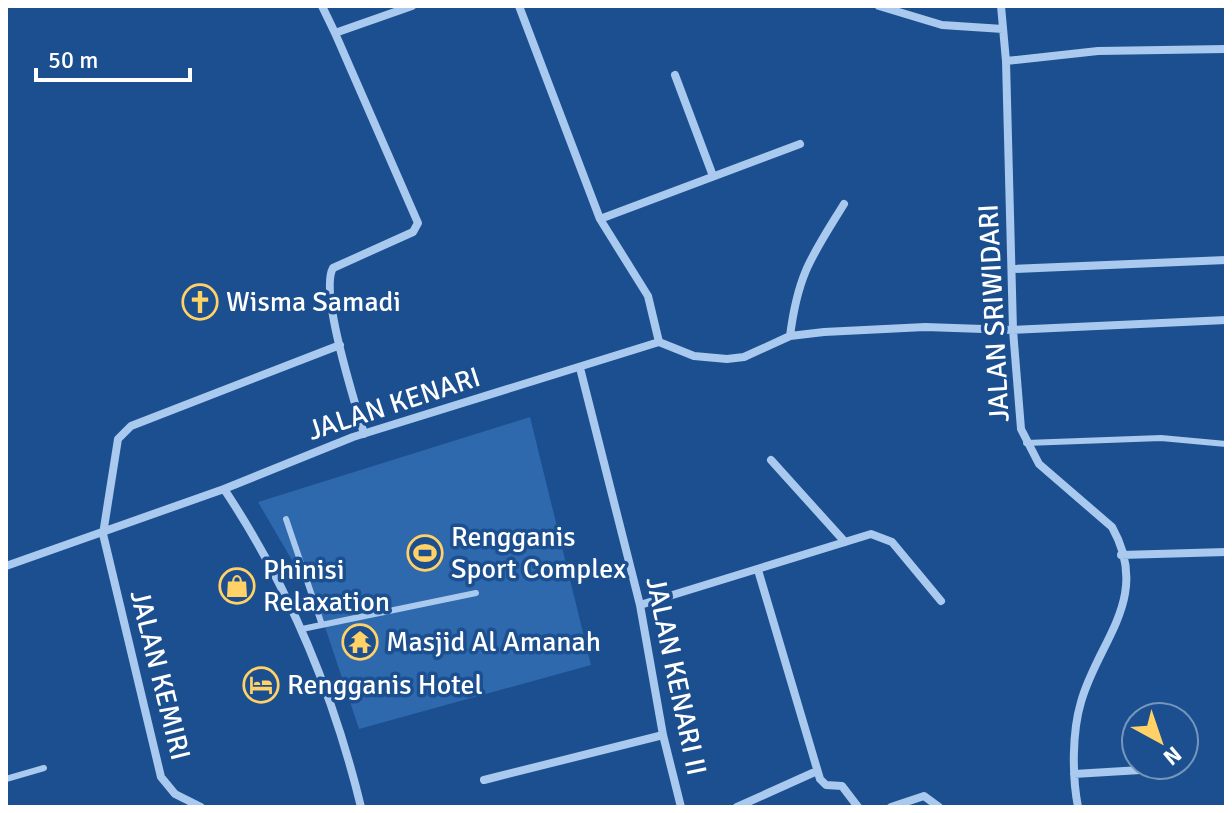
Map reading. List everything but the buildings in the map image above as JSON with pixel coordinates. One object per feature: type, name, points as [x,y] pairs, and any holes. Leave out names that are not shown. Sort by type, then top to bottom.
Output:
[{"type":"street","points":[[322,6],[418,223],[413,232],[333,268],[327,287],[364,434]]},
{"type":"street","points":[[335,33],[412,6]]},
{"type":"street","points":[[519,6],[600,219],[648,296],[659,342],[694,356],[727,359],[744,357],[790,336],[925,327],[1013,330],[1226,320]]},
{"type":"street","points":[[879,6],[942,25],[1003,29]]},
{"type":"street","name":"JALAN SRIWIDARI","points":[[1001,6],[1006,61],[1013,330],[1021,429],[1039,464],[1112,527],[1125,572],[1119,619],[1080,705],[1074,774],[1078,807]]},
{"type":"street","points":[[1006,61],[1098,51],[1226,49]]},
{"type":"street","points":[[675,75],[713,176]]},
{"type":"street","points":[[600,219],[800,144]]},
{"type":"street","points":[[790,336],[795,296],[804,269],[844,204]]},
{"type":"street","points":[[1013,269],[1226,260]]},
{"type":"street","name":"JALAN KENARI","points":[[6,566],[103,534],[364,434],[659,342]]},
{"type":"street","points":[[103,534],[118,439],[125,428],[340,345]]},
{"type":"street","name":"JALAN KENARI II","points":[[580,368],[640,605],[663,735],[681,807]]},
{"type":"street","points":[[771,460],[845,542]]},
{"type":"street","points":[[224,489],[276,572],[302,629],[347,748],[361,807]]},
{"type":"street","name":"JALAN KEMIRI","points":[[103,534],[161,777],[175,794],[201,807]]},
{"type":"street","points":[[640,605],[871,534],[884,537],[899,549],[941,601]]},
{"type":"street","points":[[1121,555],[1226,552]]},
{"type":"street","points":[[758,570],[817,771],[826,785],[845,788],[858,807]]},
{"type":"street","points":[[484,780],[663,735]]},
{"type":"street","points":[[737,807],[817,771]]},
{"type":"street","points":[[1074,774],[1120,771]]},
{"type":"street","points":[[891,807],[924,796],[939,807]]},
{"type":"lane","points":[[1026,443],[1161,438],[1226,444]]},
{"type":"lane","points":[[286,519],[322,625]]},
{"type":"lane","points":[[302,629],[476,593]]},
{"type":"lane","points":[[6,779],[44,768]]},
{"type":"shaded area","name":"Rengganis Sport Complex","points":[[530,417],[591,665],[359,729],[317,603],[258,502]]},
{"type":"place","name":"Wisma Samadi","points":[[200,302]]},
{"type":"place","name":"Rengganis Sport Complex","points":[[425,553]]},
{"type":"place","name":"Phinisi Relaxation","points":[[237,586]]},
{"type":"place","name":"Masjid Al Amanah","points":[[360,642]]},
{"type":"place","name":"Rengganis Hotel","points":[[261,685]]}]
